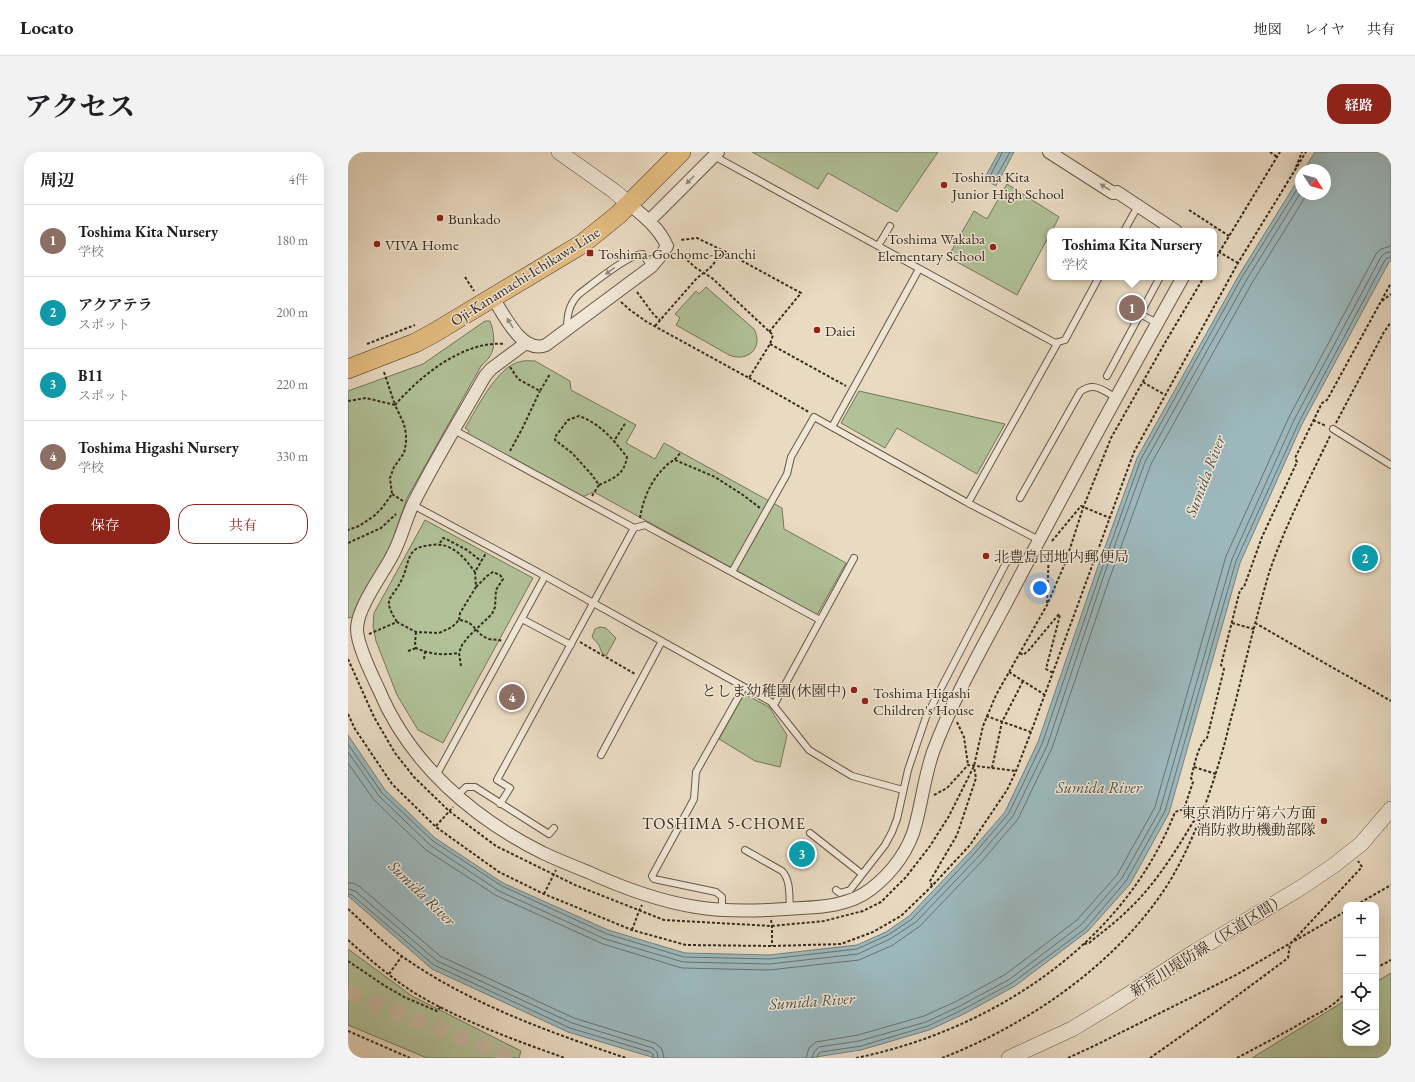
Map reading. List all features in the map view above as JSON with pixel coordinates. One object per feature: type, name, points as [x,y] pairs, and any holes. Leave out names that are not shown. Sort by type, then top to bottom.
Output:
[{"type":"main road","name":"Oji-Kanamachi-Ichikawa Line","points":[[348,369],[415,343],[432,334],[582,244],[629,204],[681,152]]},
{"type":"street","points":[[493,298],[514,331],[531,346],[541,347],[546,345],[651,267],[667,246],[662,236],[650,221],[614,191],[559,152]]},
{"type":"street","points":[[1050,152],[1113,193],[1117,192],[1171,228]]},
{"type":"street","points":[[650,221],[716,154]]},
{"type":"street","points":[[526,343],[490,368],[485,376],[409,504],[394,552],[358,618],[357,628],[359,638],[387,708],[409,744],[424,764],[457,796],[498,826],[543,852],[608,881],[661,900],[697,908],[722,910],[761,911],[790,909],[849,902],[860,897],[889,872],[907,846],[916,824],[932,756],[961,687],[1026,564],[1181,280]]},
{"type":"street","name":"新荒川堤防線（区道区間）","points":[[1009,1058],[1072,1029],[1196,951],[1302,887],[1333,866],[1361,844],[1391,809]]},
{"type":"lane","points":[[716,154],[919,269],[1057,344]]},
{"type":"lane","points":[[1126,228],[1138,206]]},
{"type":"lane","points":[[878,246],[890,226]]},
{"type":"lane","points":[[567,329],[570,306],[579,294],[618,266],[638,254],[643,254],[651,267]]},
{"type":"lane","points":[[832,427],[919,269]]},
{"type":"lane","points":[[968,503],[1057,344],[1065,340],[1097,280]]},
{"type":"lane","points":[[1107,376],[1158,280]]},
{"type":"lane","points":[[1140,314],[1157,323]]},
{"type":"lane","points":[[1020,498],[1080,392],[1090,386],[1096,387],[1117,398]]},
{"type":"lane","points":[[732,572],[787,474],[791,457],[814,417],[968,503],[1039,540]]},
{"type":"lane","points":[[454,430],[634,528],[645,525],[820,620]]},
{"type":"lane","points":[[1332,430],[1391,465]]},
{"type":"lane","points":[[409,504],[545,576],[771,702],[809,750],[852,776],[903,790]]},
{"type":"lane","points":[[500,804],[510,788],[497,780],[634,528]]},
{"type":"lane","points":[[774,705],[854,558]]},
{"type":"lane","points":[[836,890],[840,893],[850,890],[885,845],[897,819],[914,750],[926,717],[1003,567],[1009,560],[1013,559],[1017,559],[1026,564]]},
{"type":"lane","points":[[436,776],[545,576]]},
{"type":"lane","points":[[522,619],[572,642]]},
{"type":"lane","points":[[601,755],[662,641]]},
{"type":"lane","points":[[722,910],[722,896],[716,892],[654,879],[652,876],[694,799],[696,772],[744,687]]},
{"type":"lane","points":[[457,796],[466,787],[472,786],[548,834],[554,828]]},
{"type":"lane","points":[[810,833],[862,874]]},
{"type":"lane","points":[[745,850],[785,874],[788,882],[790,909]]},
{"type":"path","points":[[1270,152],[1277,156]]},
{"type":"path","points":[[1217,256],[1280,152]]},
{"type":"path","points":[[1293,174],[1302,152]]},
{"type":"path","points":[[348,714],[355,729],[392,784],[436,827],[499,872],[544,894],[632,930],[686,945],[772,946],[841,944],[867,934],[901,916],[932,886],[970,844],[1007,790],[1016,771],[1045,695],[1134,452],[1238,263],[1306,152]]},
{"type":"path","points":[[1189,210],[1217,228]]},
{"type":"path","points":[[1217,228],[1229,236]]},
{"type":"path","points":[[680,240],[697,238],[724,251],[801,294],[769,332]]},
{"type":"path","points":[[655,326],[697,278],[724,251]]},
{"type":"path","points":[[678,252],[696,268],[704,272],[773,335],[770,344],[749,378]]},
{"type":"path","points":[[1219,252],[1238,263]]},
{"type":"path","points":[[465,277],[474,291]]},
{"type":"path","points":[[348,660],[374,717],[395,753],[414,777],[449,811],[496,846],[575,885],[664,920],[772,926],[824,921],[863,911],[881,902],[906,877],[940,833],[959,798],[974,766],[986,716],[996,695],[1047,605],[1066,561],[1083,508],[1110,438],[1202,280]]},
{"type":"path","points":[[856,1058],[923,1040],[976,1017],[1028,988],[1084,944],[1115,912],[1147,870],[1163,840],[1175,812],[1184,808],[1193,782],[1191,778],[1194,766],[1203,741],[1207,738],[1224,669],[1221,665],[1240,590],[1244,587],[1262,537],[1297,462],[1295,458],[1313,420],[1322,403],[1327,400],[1391,284]]},
{"type":"path","points":[[636,291],[654,315],[660,320]]},
{"type":"path","points":[[1380,303],[1391,294]]},
{"type":"path","points":[[621,302],[630,310],[655,326],[814,414]]},
{"type":"path","points":[[942,1058],[965,1049],[1024,1018],[1072,984],[1113,950],[1142,918],[1167,885],[1187,848],[1216,774],[1228,734],[1255,622],[1274,559],[1332,430],[1384,332],[1391,322]]},
{"type":"path","points":[[362,347],[405,328],[420,324]]},
{"type":"path","points":[[395,405],[409,389],[422,378],[454,358],[476,348],[496,343],[508,344]]},
{"type":"path","points":[[770,344],[848,386]]},
{"type":"path","points":[[508,364],[518,379],[540,391]]},
{"type":"path","points":[[348,530],[359,526],[374,516],[382,508],[392,494],[390,478],[394,467],[404,453],[406,434],[404,424],[395,405],[384,372]]},
{"type":"path","points":[[508,454],[550,374]]},
{"type":"path","points":[[1143,382],[1165,395]]},
{"type":"path","points":[[348,401],[366,398],[395,405]]},
{"type":"path","points":[[589,502],[599,485],[619,476],[628,457],[607,433],[595,424],[579,416],[568,420],[555,437],[555,440],[572,453],[599,485]]},
{"type":"path","points":[[1313,420],[1332,430]]},
{"type":"path","points":[[614,441],[626,422]]},
{"type":"path","points":[[640,523],[642,510],[651,485],[664,468],[670,462],[675,460],[681,452]]},
{"type":"path","points":[[675,460],[715,477],[743,494],[766,512]]},
{"type":"path","points":[[392,494],[409,504]]},
{"type":"path","points":[[1047,605],[1049,545],[1081,506],[1110,518]]},
{"type":"path","points":[[348,543],[381,528],[397,514]]},
{"type":"path","points":[[440,544],[443,538],[446,539],[467,550],[482,561]]},
{"type":"path","points":[[461,666],[459,653],[462,645],[492,614],[495,607],[496,590],[503,579],[500,575],[493,572],[487,576],[476,587],[460,613],[459,620],[452,627],[439,633],[416,632],[397,622],[389,606],[390,596],[402,580],[408,560],[416,549],[440,544],[455,550],[465,558],[475,572],[476,587]]},
{"type":"path","points":[[475,572],[488,550]]},
{"type":"path","points":[[1020,653],[1023,655],[1029,650],[1059,614],[1060,615],[1046,669],[1053,673]]},
{"type":"path","points":[[459,620],[471,623],[475,630],[490,639],[497,638],[508,644]]},
{"type":"path","points":[[359,638],[397,622]]},
{"type":"path","points":[[1255,622],[1391,701]]},
{"type":"path","points":[[1231,623],[1254,629]]},
{"type":"path","points":[[416,632],[416,648]]},
{"type":"path","points":[[572,642],[638,675]]},
{"type":"path","points":[[408,651],[416,648],[430,654],[446,655],[459,653]]},
{"type":"path","points":[[424,659],[425,652]]},
{"type":"path","points":[[1009,672],[1045,695]]},
{"type":"path","points":[[992,768],[1002,722],[1023,681]]},
{"type":"path","points":[[948,715],[956,719],[964,737],[968,765]]},
{"type":"path","points":[[986,716],[1031,732]]},
{"type":"path","points":[[968,765],[1016,771]]},
{"type":"path","points":[[922,796],[930,798],[947,788],[968,765]]},
{"type":"path","points":[[932,886],[930,881],[957,835],[976,778],[974,766]]},
{"type":"path","points":[[1194,766],[1216,774]]},
{"type":"path","points":[[436,827],[449,811]]},
{"type":"path","points":[[1084,944],[1089,943],[1127,912],[1164,869],[1193,822],[1200,818]]},
{"type":"path","points":[[1150,1058],[1288,958],[1290,944],[1362,867],[1357,860]]},
{"type":"path","points":[[544,894],[554,874]]},
{"type":"path","points":[[1361,902],[1391,885]]},
{"type":"path","points":[[632,930],[643,904]]},
{"type":"path","points":[[348,909],[402,956],[459,990],[504,1013],[541,1028],[626,1058]]},
{"type":"path","points":[[1068,1058],[1234,976],[1343,913]]},
{"type":"path","points":[[772,926],[772,946]]},
{"type":"path","points":[[348,940],[413,992],[488,1028],[565,1058]]},
{"type":"path","points":[[389,974],[402,956]]},
{"type":"path","points":[[1379,966],[1391,960]]},
{"type":"path","points":[[348,961],[404,997],[437,1011],[440,1006]]},
{"type":"path","points":[[1237,1058],[1338,1002],[1343,996]]},
{"type":"path","points":[[348,1031],[410,1058]]},
{"type":"green space","points":[[752,152],[938,152],[897,212],[828,173],[818,189]]},
{"type":"green space","points":[[1007,184],[1059,217],[1054,228],[1047,228],[1047,240],[1017,295],[948,257],[974,211],[987,219]]},
{"type":"green space","points":[[706,287],[754,329],[757,336],[757,342],[752,352],[748,355],[736,357],[729,355],[676,325],[680,318],[675,314],[696,291],[699,294]]},
{"type":"green space","points":[[485,321],[490,321],[493,329],[494,344],[492,353],[481,366],[407,498],[389,550],[356,607],[353,617],[348,618],[348,391],[423,364]]},
{"type":"green space","points":[[535,361],[570,381],[571,390],[636,425],[626,443],[655,459],[664,443],[782,508],[784,529],[846,563],[817,615],[594,492],[582,497],[467,434],[469,431],[465,428],[495,380],[511,366],[519,362]]},
{"type":"green space","points":[[859,391],[1005,424],[977,474],[897,428],[885,448],[841,423]]},
{"type":"green space","points":[[425,520],[533,578],[443,743],[418,730],[397,695],[376,641],[373,626],[374,613]]},
{"type":"green space","points":[[600,627],[606,628],[616,638],[606,656],[602,653],[599,645],[592,637],[595,629]]},
{"type":"green space","points":[[744,694],[769,707],[787,735],[780,767],[755,761],[719,739]]},
{"type":"green space","points":[[348,949],[412,996],[521,1051],[519,1058],[427,1058],[348,1025]]},
{"type":"green space","points":[[1391,973],[1391,1058],[1252,1058],[1343,1002],[1343,1046],[1379,1046],[1379,980]]},
{"type":"water","points":[[999,152],[1014,152],[996,186],[984,179]]},
{"type":"water","name":"Sumida River","points":[[1315,152],[1391,152],[1391,261],[1389,262],[1302,424],[1240,563],[1169,813],[1130,884],[1088,931],[1015,986],[964,1014],[929,1030],[861,1050],[809,1058],[655,1058],[568,1032],[432,969],[348,896],[348,735],[385,790],[435,838],[503,883],[608,930],[685,953],[769,955],[857,945],[886,932],[909,916],[971,851],[1005,812],[1038,742],[1137,458],[1239,275],[1295,185],[1295,200],[1331,200],[1331,164],[1308,164]]},
{"type":"tunnel","points":[[348,992],[511,1058]]},
{"type":"place","name":"Toshima Kita Junior High School","points":[[944,185]]},
{"type":"place","name":"Bunkado","points":[[440,218]]},
{"type":"place","name":"VIVA Home","points":[[377,244]]},
{"type":"place","name":"Toshima Wakaba Elementary School","points":[[993,247]]},
{"type":"place","name":"Toshima-Gochome-Danchi","points":[[590,253]]},
{"type":"place","name":"Toshima Kita Nursery","points":[[1132,308]]},
{"type":"place","name":"Daiei","points":[[817,330]]},
{"type":"place","name":"北豊島団地内郵便局","points":[[986,556]]},
{"type":"place","name":"アクアテラ","points":[[1365,558]]},
{"type":"place","name":"としま幼稚園(休園中)","points":[[854,690]]},
{"type":"place","name":"Toshima Higashi Nursery","points":[[512,697]]},
{"type":"place","name":"Toshima Higashi Children's House","points":[[865,701]]},
{"type":"place","name":"東京消防庁第六方面 消防救助機動部隊","points":[[1324,821]]},
{"type":"place","name":"B11","points":[[802,854]]},
{"type":"district","name":"TOSHIMA 5-CHOME","points":[[724,823]]}]
